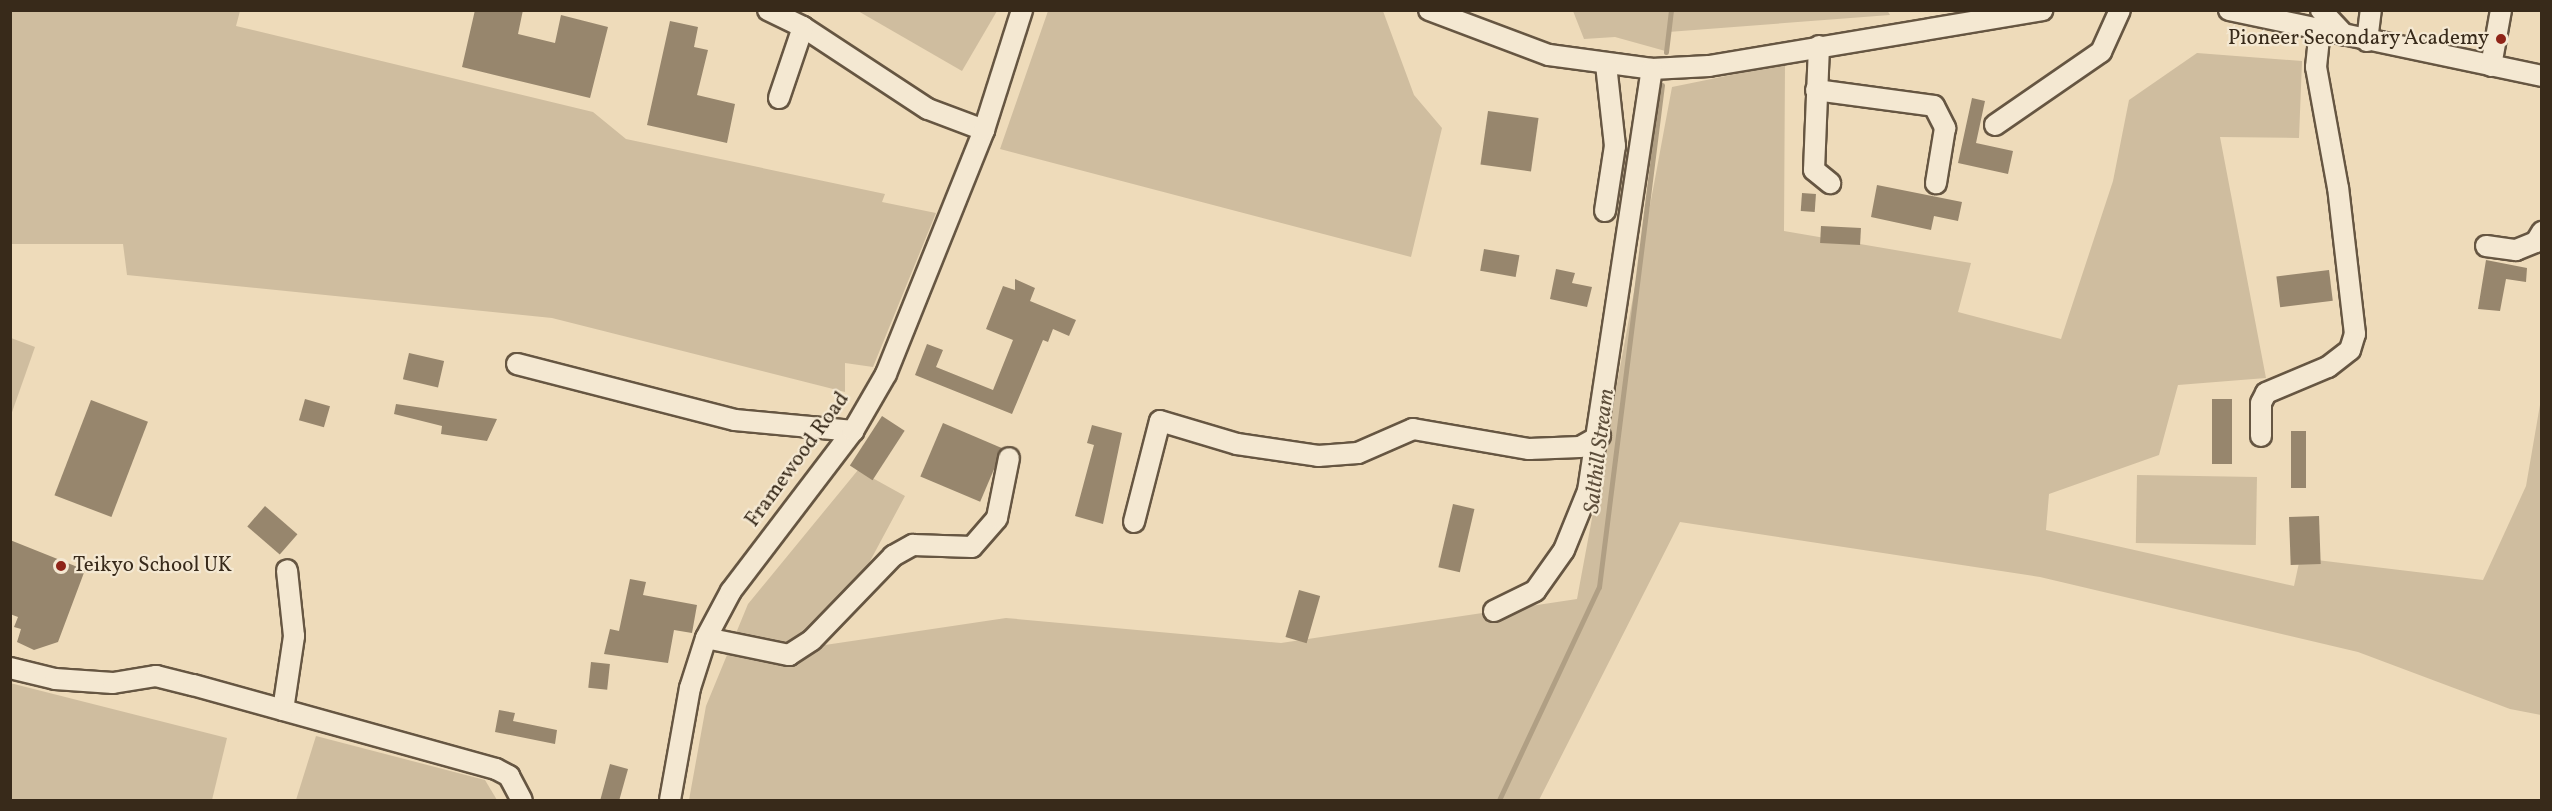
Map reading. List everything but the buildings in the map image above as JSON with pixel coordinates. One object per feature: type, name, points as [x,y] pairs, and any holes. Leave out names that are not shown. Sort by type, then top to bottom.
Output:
[{"type":"street","points":[[768,10],[803,27],[928,108],[984,130]]},
{"type":"street","name":"Framewood Road","points":[[670,801],[690,688],[706,638],[731,591],[852,431],[886,374],[984,130],[1022,10]]},
{"type":"street","points":[[1429,10],[1549,55],[1606,65],[1653,69],[1708,66],[2042,10]]},
{"type":"street","points":[[1995,125],[2101,52],[2120,10]]},
{"type":"street","points":[[2229,10],[2320,20],[2344,35],[2367,41],[2541,76]]},
{"type":"street","points":[[2367,41],[2371,10]]},
{"type":"street","points":[[2491,66],[2501,10]]},
{"type":"street","points":[[2261,436],[2261,403],[2266,393],[2328,367],[2350,350],[2355,334],[2338,188],[2316,67],[2320,20]]},
{"type":"street","points":[[779,98],[803,27]]},
{"type":"street","points":[[1819,46],[1814,170],[1830,183]]},
{"type":"street","points":[[1605,211],[1615,146],[1606,65]]},
{"type":"street","points":[[1494,611],[1535,591],[1564,550],[1588,491],[1600,436],[1653,69]]},
{"type":"street","points":[[1816,90],[1934,106],[1945,128],[1936,183]]},
{"type":"street","points":[[2486,246],[2516,250],[2536,242],[2541,232]]},
{"type":"street","points":[[517,364],[735,420],[852,431]]},
{"type":"street","points":[[1134,522],[1160,421],[1237,444],[1318,456],[1358,453],[1413,429],[1529,449],[1580,447],[1600,436]]},
{"type":"street","points":[[706,638],[789,655],[813,639],[893,556],[913,545],[972,547],[997,518],[1009,458]]},
{"type":"street","points":[[283,710],[294,636],[287,570]]},
{"type":"street","points":[[10,668],[55,679],[113,683],[156,676],[496,769],[509,776],[522,801]]},
{"type":"shaded area","points":[[1887,10],[1890,15],[1668,32],[1669,52],[1615,37],[1584,39],[1573,11]]},
{"type":"shaded area","points":[[10,11],[240,11],[236,26],[593,112],[626,139],[885,194],[882,202],[936,213],[873,367],[845,363],[845,392],[552,318],[127,275],[123,244],[11,244]]},
{"type":"shaded area","points":[[858,11],[997,11],[962,71]]},
{"type":"shaded area","points":[[1048,11],[1383,11],[1414,95],[1442,128],[1411,257],[1000,149]]},
{"type":"shaded area","points":[[2197,53],[2302,61],[2299,138],[2220,137],[2266,378],[2178,385],[2159,455],[2049,494],[2046,530],[2294,586],[2300,558],[2483,580],[2526,486],[2541,399],[2541,715],[2510,709],[2358,652],[2040,577],[1680,522],[1539,800],[689,800],[706,706],[748,604],[858,470],[905,496],[825,645],[1006,618],[1281,643],[1577,599],[1672,87],[1785,64],[1784,231],[1971,263],[1958,312],[2061,339],[2113,181],[2129,100]]},
{"type":"shaded area","points":[[10,338],[35,347],[11,415]]},
{"type":"shaded area","points":[[2137,475],[2257,477],[2256,545],[2136,543]]},
{"type":"shaded area","points":[[10,683],[227,738],[212,800],[11,800]]},
{"type":"shaded area","points":[[316,736],[485,780],[497,800],[296,800]]},
{"type":"waterway","name":"Salthill Stream","points":[[1666,52],[1671,10]]},
{"type":"waterway","name":"Salthill Stream","points":[[1499,800],[1599,587],[1662,85]]},
{"type":"place","name":"Pioneer Secondary Academy","points":[[2501,39]]},
{"type":"place","name":"Teikyo School UK","points":[[61,566]]}]
